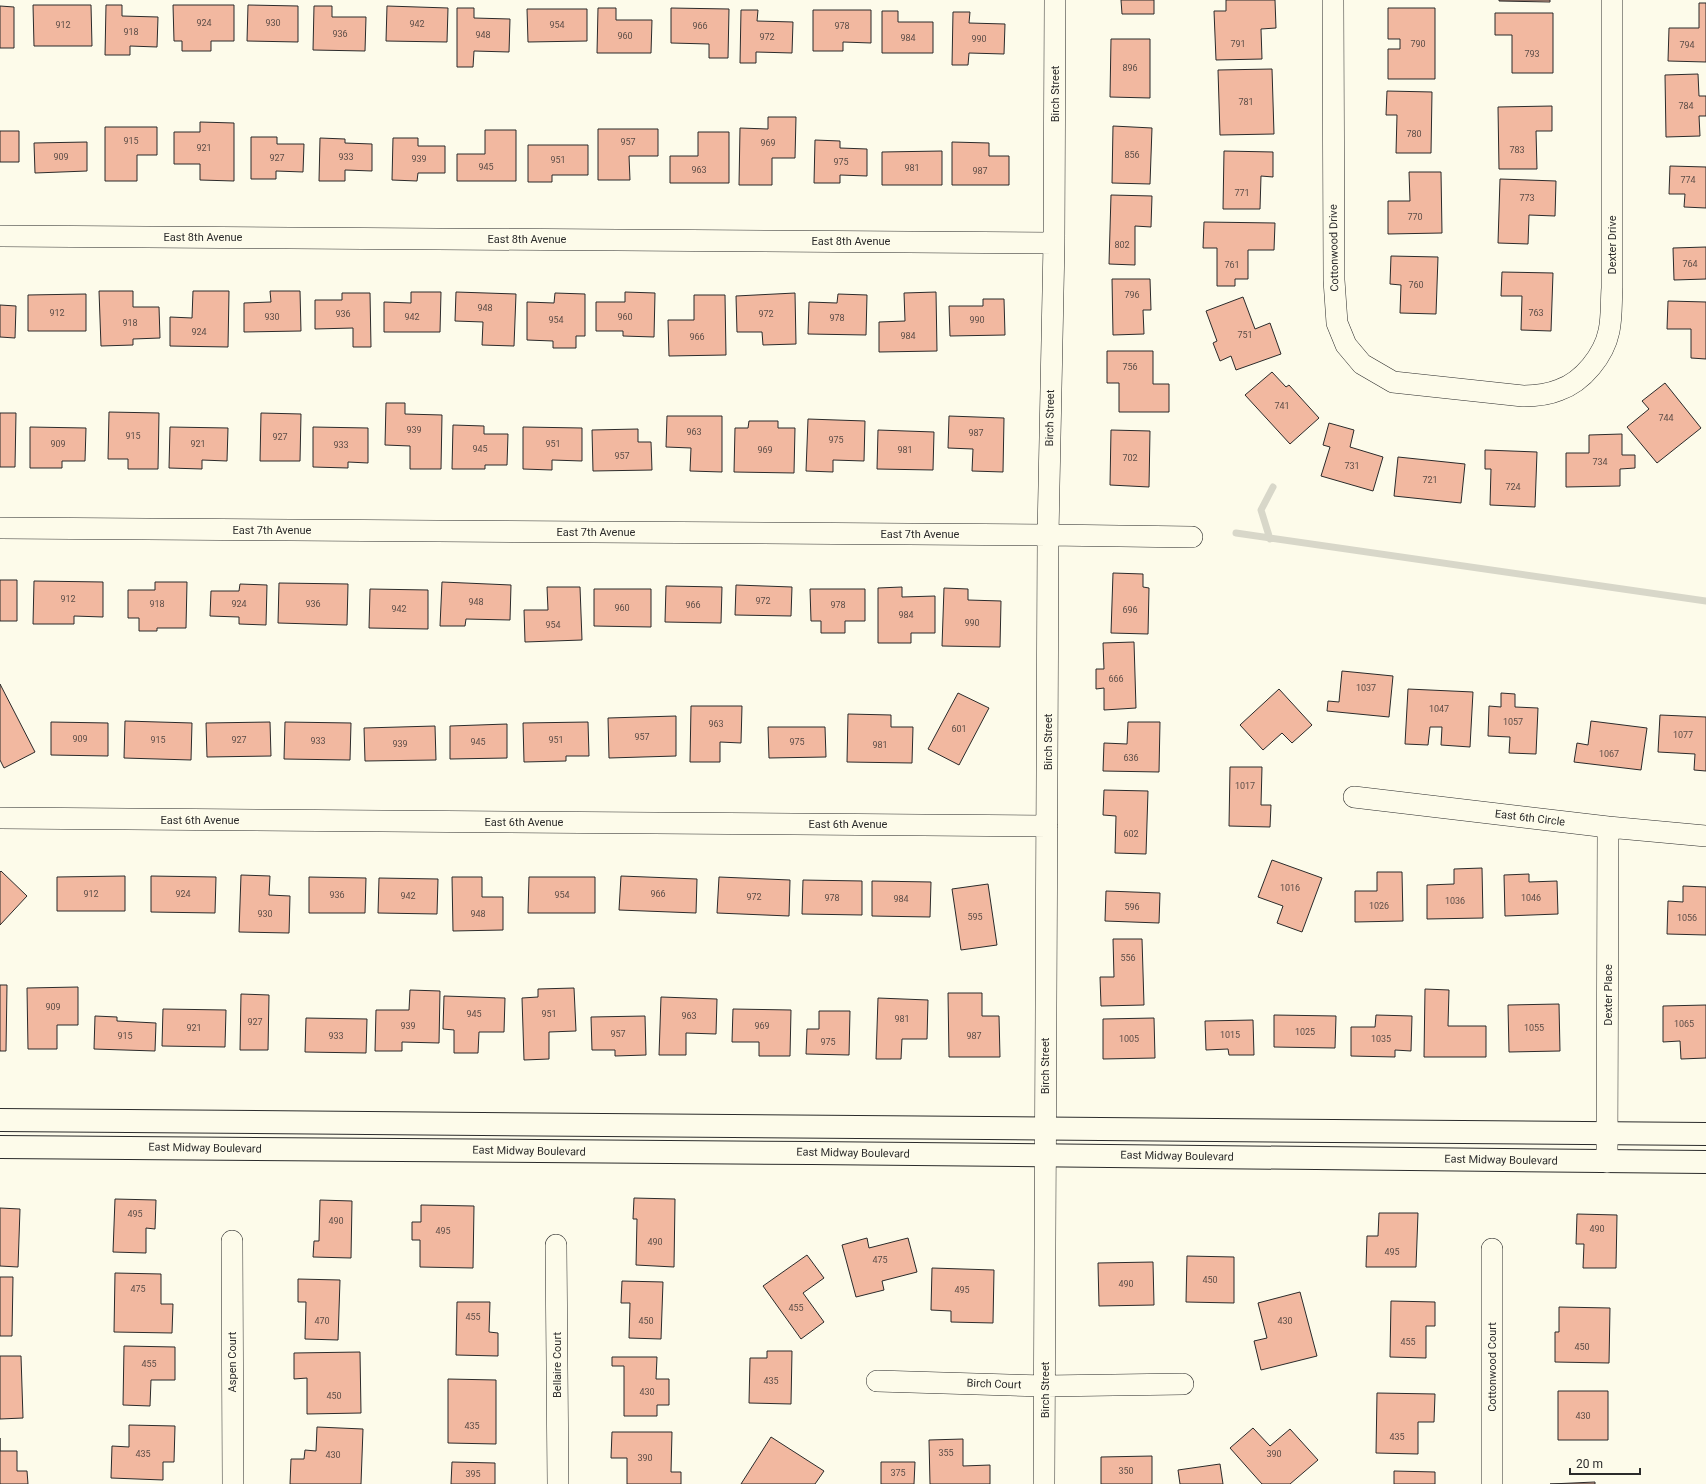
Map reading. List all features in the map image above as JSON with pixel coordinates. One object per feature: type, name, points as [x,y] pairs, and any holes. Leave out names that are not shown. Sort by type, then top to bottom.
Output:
[{"type":"main road","points":[[0,1120],[1706,1134]]},
{"type":"main road","name":"East Midway Boulevard","points":[[0,1148],[388,1149],[1706,1162]]},
{"type":"street","name":"Birch Street","points":[[1044,1484],[1044,1155],[1048,535],[1054,243],[1055,0]]},
{"type":"street","name":"Cottonwood Drive","points":[[1333,0],[1334,280],[1337,323],[1346,345],[1362,364],[1393,382],[1481,392]]},
{"type":"street","name":"Dexter Drive","points":[[1481,392],[1540,396],[1561,390],[1582,377],[1599,356],[1609,332],[1612,288],[1612,0]]},
{"type":"street","name":"East 8th Avenue","points":[[0,236],[1054,243]]},
{"type":"street","name":"East 7th Avenue","points":[[0,528],[1192,537]]},
{"type":"street","name":"East 6th Circle","points":[[1354,797],[1608,827],[1706,836]]},
{"type":"street","name":"East 6th Avenue","points":[[0,818],[1047,826]]},
{"type":"street","name":"Dexter Place","points":[[1607,1162],[1608,827]]},
{"type":"street","name":"Aspen Court","points":[[232,1241],[233,1484]]},
{"type":"street","name":"Bellaire Court","points":[[556,1246],[558,1484]]},
{"type":"street","name":"Cottonwood Court","points":[[1492,1249],[1492,1484]]},
{"type":"street","name":"Birch Court","points":[[877,1381],[1045,1386],[1183,1384]]},
{"type":"building","points":[[1121,0],[1154,0],[1154,14],[1122,14]]},
{"type":"building","points":[[1226,0],[1275,0],[1276,28],[1261,29],[1262,59],[1216,60],[1214,11],[1226,11]]},
{"type":"building","points":[[1550,0],[1550,2],[1499,1]]},
{"type":"building","points":[[1699,3],[1706,3],[1706,62],[1668,61],[1669,28],[1699,28]]},
{"type":"building","points":[[33,5],[91,5],[92,46],[34,46]]},
{"type":"building","points":[[106,5],[122,5],[122,16],[158,17],[157,47],[130,46],[130,55],[105,55]]},
{"type":"building","points":[[173,5],[234,5],[234,41],[211,41],[211,51],[182,51],[182,41],[174,41]]},
{"type":"building","points":[[248,5],[298,6],[298,42],[247,41]]},
{"type":"building","points":[[0,6],[14,7],[14,48],[0,48]]},
{"type":"building","points":[[314,6],[332,6],[332,17],[366,17],[365,51],[313,50]]},
{"type":"building","points":[[387,6],[448,8],[447,42],[386,41]]},
{"type":"building","points":[[457,8],[474,8],[474,18],[510,19],[509,52],[474,51],[473,67],[457,67]]},
{"type":"building","points":[[598,8],[616,8],[616,20],[652,20],[651,53],[597,53]]},
{"type":"building","points":[[671,8],[729,9],[728,58],[709,58],[709,44],[671,43]]},
{"type":"building","points":[[1388,8],[1435,8],[1435,79],[1388,79],[1388,49],[1400,49],[1400,39],[1388,39]]},
{"type":"building","points":[[527,9],[587,9],[587,41],[528,42]]},
{"type":"building","points":[[741,10],[758,10],[757,21],[793,22],[792,53],[756,52],[756,63],[740,63]]},
{"type":"building","points":[[813,10],[871,10],[871,43],[843,42],[843,51],[813,51]]},
{"type":"building","points":[[882,11],[898,11],[898,22],[933,22],[933,53],[882,53]]},
{"type":"building","points":[[953,12],[970,12],[969,23],[1005,24],[1004,54],[969,53],[968,65],[952,65]]},
{"type":"building","points":[[1495,13],[1553,13],[1553,73],[1512,73],[1512,35],[1495,35]]},
{"type":"building","points":[[1111,39],[1150,39],[1150,98],[1110,97]]},
{"type":"building","points":[[1272,69],[1274,134],[1220,135],[1218,70]]},
{"type":"building","points":[[1698,74],[1699,96],[1706,96],[1706,116],[1699,116],[1700,136],[1666,137],[1665,75]]},
{"type":"building","points":[[1387,91],[1432,92],[1431,153],[1396,153],[1397,115],[1386,115]]},
{"type":"building","points":[[1552,106],[1552,131],[1536,131],[1537,169],[1499,169],[1498,107]]},
{"type":"building","points":[[768,117],[796,117],[795,158],[772,158],[772,185],[739,185],[740,128],[768,129]]},
{"type":"building","points":[[200,122],[234,123],[234,181],[200,180],[200,164],[174,164],[174,132],[200,132]]},
{"type":"building","points":[[1113,126],[1152,128],[1150,184],[1112,183]]},
{"type":"building","points":[[105,127],[157,127],[157,155],[137,155],[137,181],[105,181]]},
{"type":"building","points":[[598,129],[658,129],[658,156],[629,156],[630,180],[598,180]]},
{"type":"building","points":[[485,130],[516,130],[516,181],[457,181],[457,154],[485,154]]},
{"type":"building","points":[[0,131],[19,131],[19,162],[0,162]]},
{"type":"building","points":[[698,132],[729,132],[729,183],[670,183],[670,156],[698,156]]},
{"type":"building","points":[[251,137],[277,137],[277,144],[304,144],[303,172],[276,171],[276,179],[251,179]]},
{"type":"building","points":[[320,138],[345,139],[345,143],[372,144],[372,171],[345,170],[345,181],[319,181]]},
{"type":"building","points":[[393,138],[418,138],[418,146],[445,146],[445,173],[418,173],[417,181],[392,180]]},
{"type":"building","points":[[815,140],[840,141],[840,148],[867,149],[867,176],[840,175],[840,183],[814,183]]},
{"type":"building","points":[[87,142],[87,171],[35,173],[34,143]]},
{"type":"building","points":[[952,142],[989,143],[989,156],[1009,156],[1009,185],[952,185]]},
{"type":"building","points":[[528,145],[588,145],[588,175],[552,175],[552,182],[528,182]]},
{"type":"building","points":[[942,151],[942,185],[882,185],[882,152]]},
{"type":"building","points":[[1224,151],[1273,152],[1273,177],[1261,176],[1260,209],[1223,209]]},
{"type":"building","points":[[1670,166],[1706,167],[1706,208],[1684,207],[1685,194],[1669,194]]},
{"type":"building","points":[[1409,172],[1441,172],[1442,233],[1388,234],[1388,201],[1410,201]]},
{"type":"building","points":[[1500,179],[1556,181],[1555,216],[1529,215],[1528,244],[1498,243]]},
{"type":"building","points":[[1111,195],[1152,196],[1151,227],[1135,226],[1135,265],[1109,264]]},
{"type":"building","points":[[1204,222],[1275,223],[1274,250],[1248,250],[1248,279],[1235,279],[1235,286],[1217,286],[1217,248],[1203,248]]},
{"type":"building","points":[[1706,247],[1706,279],[1674,280],[1673,248]]},
{"type":"building","points":[[1391,256],[1438,257],[1436,314],[1400,313],[1401,285],[1390,284]]},
{"type":"building","points":[[1502,272],[1553,273],[1551,331],[1521,330],[1522,296],[1501,296]]},
{"type":"building","points":[[1112,279],[1150,279],[1151,310],[1143,310],[1144,334],[1113,335]]},
{"type":"building","points":[[99,291],[133,291],[133,307],[159,307],[160,338],[133,339],[133,345],[101,346]]},
{"type":"building","points":[[193,291],[229,291],[228,347],[170,346],[170,317],[192,318]]},
{"type":"building","points":[[270,291],[300,291],[301,331],[244,332],[244,303],[271,302]]},
{"type":"building","points":[[411,292],[441,292],[440,332],[384,332],[384,302],[411,303]]},
{"type":"building","points":[[456,292],[516,294],[514,346],[482,345],[483,322],[455,321]]},
{"type":"building","points":[[625,292],[655,293],[654,337],[623,336],[623,331],[596,331],[596,302],[625,302]]},
{"type":"building","points":[[936,292],[937,351],[879,352],[879,322],[905,321],[904,293]]},
{"type":"building","points":[[342,293],[370,293],[371,347],[353,347],[353,328],[315,329],[315,300],[342,300]]},
{"type":"building","points":[[555,293],[585,294],[585,336],[576,336],[576,348],[553,348],[553,341],[527,340],[527,302],[554,303]]},
{"type":"building","points":[[795,293],[796,344],[763,345],[762,332],[737,332],[736,296]]},
{"type":"building","points":[[86,294],[86,331],[28,331],[28,295]]},
{"type":"building","points":[[838,294],[867,295],[866,335],[808,334],[809,302],[837,303]]},
{"type":"building","points":[[694,295],[725,295],[726,355],[669,356],[668,320],[694,320]]},
{"type":"building","points":[[1243,297],[1255,329],[1270,323],[1281,354],[1236,370],[1231,356],[1220,361],[1213,343],[1217,341],[1206,311]]},
{"type":"building","points":[[983,299],[1004,299],[1005,335],[950,336],[949,306],[983,306]]},
{"type":"building","points":[[1668,301],[1706,302],[1706,359],[1691,358],[1691,329],[1667,329]]},
{"type":"building","points":[[0,305],[16,306],[15,338],[0,337]]},
{"type":"building","points":[[1107,351],[1153,351],[1153,384],[1169,384],[1169,412],[1119,412],[1119,383],[1107,383]]},
{"type":"building","points":[[1272,372],[1286,387],[1289,385],[1319,418],[1290,444],[1245,395]]},
{"type":"building","points":[[1665,383],[1701,428],[1657,463],[1627,427],[1649,409],[1642,401]]},
{"type":"building","points":[[386,403],[405,403],[405,414],[442,415],[441,469],[410,469],[410,446],[385,445]]},
{"type":"building","points":[[109,412],[159,413],[158,469],[128,469],[128,459],[108,459]]},
{"type":"building","points":[[0,413],[16,413],[15,467],[0,467]]},
{"type":"building","points":[[261,413],[301,414],[300,461],[260,461]]},
{"type":"building","points":[[667,416],[722,416],[722,472],[690,471],[691,448],[666,447]]},
{"type":"building","points":[[949,416],[1004,418],[1003,472],[972,471],[973,449],[948,448]]},
{"type":"building","points":[[808,419],[865,421],[864,461],[833,460],[833,472],[806,471]]},
{"type":"building","points":[[749,421],[778,421],[778,428],[795,428],[794,473],[734,472],[735,428],[748,428]]},
{"type":"building","points":[[1329,423],[1354,430],[1350,447],[1383,457],[1373,491],[1321,476],[1330,447],[1323,445]]},
{"type":"building","points":[[453,425],[484,426],[484,434],[508,434],[507,465],[485,465],[485,469],[452,469]]},
{"type":"building","points":[[30,427],[86,428],[85,461],[62,461],[62,468],[30,468]]},
{"type":"building","points":[[170,427],[228,428],[227,461],[202,460],[202,469],[169,468]]},
{"type":"building","points":[[313,427],[368,428],[368,463],[348,462],[348,468],[313,467]]},
{"type":"building","points":[[523,427],[582,428],[582,461],[552,460],[552,470],[523,469]]},
{"type":"building","points":[[638,429],[638,442],[651,442],[652,470],[593,471],[592,430]]},
{"type":"building","points":[[878,430],[934,432],[933,470],[877,469]]},
{"type":"building","points":[[1111,430],[1150,431],[1149,487],[1110,485]]},
{"type":"building","points":[[1622,434],[1622,455],[1635,455],[1635,468],[1620,469],[1620,486],[1566,487],[1566,453],[1589,453],[1589,435]]},
{"type":"building","points":[[1485,450],[1537,452],[1535,507],[1490,505],[1491,469],[1485,469]]},
{"type":"building","points":[[1398,457],[1465,464],[1461,503],[1394,496]]},
{"type":"building","points":[[1113,573],[1143,574],[1143,587],[1149,588],[1148,634],[1111,633]]},
{"type":"building","points":[[0,580],[17,580],[17,621],[0,621]]},
{"type":"building","points":[[34,581],[103,582],[103,617],[74,616],[74,624],[33,624]]},
{"type":"building","points":[[155,582],[187,582],[186,628],[157,628],[157,631],[139,631],[139,618],[128,618],[128,590],[155,590]]},
{"type":"building","points":[[442,582],[511,585],[510,620],[466,619],[465,626],[440,626]]},
{"type":"building","points":[[279,583],[348,584],[347,625],[278,623]]},
{"type":"building","points":[[240,584],[267,585],[266,625],[239,624],[239,617],[210,616],[211,591],[239,591]]},
{"type":"building","points":[[736,585],[792,587],[791,616],[735,615]]},
{"type":"building","points":[[666,586],[722,587],[721,623],[665,622]]},
{"type":"building","points":[[547,587],[580,587],[582,640],[525,642],[524,610],[548,610]]},
{"type":"building","points":[[902,587],[902,597],[935,596],[935,633],[911,633],[911,643],[878,643],[878,588]]},
{"type":"building","points":[[944,588],[968,589],[968,600],[1001,601],[1000,647],[942,646]]},
{"type":"building","points":[[370,589],[428,590],[428,629],[369,628]]},
{"type":"building","points":[[594,589],[651,589],[651,627],[594,626]]},
{"type":"building","points":[[810,589],[865,589],[865,621],[845,621],[845,633],[821,633],[821,621],[811,621]]},
{"type":"building","points":[[1134,642],[1136,708],[1104,710],[1104,688],[1096,689],[1096,669],[1104,669],[1103,643]]},
{"type":"building","points":[[1342,671],[1393,676],[1389,717],[1327,711],[1328,701],[1339,702]]},
{"type":"building","points":[[0,684],[35,752],[4,768],[0,760]]},
{"type":"building","points":[[1279,689],[1312,725],[1292,743],[1282,733],[1263,750],[1240,725]]},
{"type":"building","points":[[1408,689],[1473,692],[1470,747],[1441,745],[1442,727],[1430,727],[1428,745],[1405,744]]},
{"type":"building","points":[[958,693],[989,708],[959,765],[928,749]]},
{"type":"building","points":[[1501,693],[1515,694],[1515,707],[1538,708],[1536,754],[1509,753],[1510,737],[1488,736],[1489,706],[1501,707]]},
{"type":"building","points":[[691,706],[742,706],[741,743],[720,742],[720,762],[690,762]]},
{"type":"building","points":[[848,714],[891,715],[891,727],[913,727],[912,763],[847,762]]},
{"type":"building","points":[[1660,715],[1706,717],[1706,771],[1694,770],[1695,754],[1658,752]]},
{"type":"building","points":[[676,716],[676,756],[609,758],[608,718]]},
{"type":"building","points":[[125,721],[192,723],[191,760],[124,758]]},
{"type":"building","points":[[1591,721],[1647,728],[1641,770],[1574,762],[1577,743],[1588,745]]},
{"type":"building","points":[[51,722],[108,723],[108,756],[51,755]]},
{"type":"building","points":[[270,722],[271,756],[207,757],[206,723]]},
{"type":"building","points":[[285,722],[351,723],[350,760],[284,759]]},
{"type":"building","points":[[588,722],[589,756],[566,756],[566,761],[524,762],[523,723]]},
{"type":"building","points":[[1128,722],[1160,722],[1159,772],[1103,771],[1104,743],[1127,744]]},
{"type":"building","points":[[507,724],[507,758],[450,759],[450,726]]},
{"type":"building","points":[[435,726],[436,760],[365,761],[364,728]]},
{"type":"building","points":[[768,727],[825,727],[826,757],[769,758]]},
{"type":"building","points":[[1230,767],[1262,767],[1261,805],[1271,805],[1270,827],[1229,826]]},
{"type":"building","points":[[1104,790],[1148,791],[1146,854],[1115,853],[1116,816],[1103,815]]},
{"type":"building","points":[[1272,860],[1322,878],[1302,932],[1277,923],[1283,906],[1258,897]]},
{"type":"building","points":[[1482,868],[1483,918],[1427,919],[1427,885],[1454,884],[1454,869]]},
{"type":"building","points":[[1,871],[27,896],[0,925],[0,872]]},
{"type":"building","points":[[1377,872],[1402,872],[1403,921],[1355,922],[1355,891],[1377,891]]},
{"type":"building","points":[[1529,874],[1529,882],[1557,881],[1558,914],[1505,916],[1504,875]]},
{"type":"building","points":[[241,875],[270,876],[269,895],[290,896],[289,933],[239,932]]},
{"type":"building","points":[[125,876],[125,911],[57,911],[57,877]]},
{"type":"building","points":[[151,876],[216,877],[215,913],[151,912]]},
{"type":"building","points":[[621,876],[697,879],[696,913],[619,910]]},
{"type":"building","points":[[309,877],[366,878],[365,913],[309,913]]},
{"type":"building","points":[[452,877],[482,877],[482,897],[503,897],[503,930],[453,931]]},
{"type":"building","points":[[529,877],[595,877],[595,913],[528,913]]},
{"type":"building","points":[[719,877],[790,880],[789,916],[717,913]]},
{"type":"building","points":[[379,878],[438,879],[437,914],[378,913]]},
{"type":"building","points":[[803,880],[862,881],[862,915],[802,914]]},
{"type":"building","points":[[872,881],[931,882],[930,917],[872,916]]},
{"type":"building","points":[[988,884],[997,945],[961,950],[952,889]]},
{"type":"building","points":[[1683,886],[1706,887],[1706,935],[1667,934],[1668,901],[1683,902]]},
{"type":"building","points":[[1106,891],[1160,893],[1159,923],[1105,921]]},
{"type":"building","points":[[1113,939],[1142,939],[1144,1005],[1101,1006],[1100,977],[1114,977]]},
{"type":"building","points":[[0,985],[7,985],[6,1051],[0,1051]]},
{"type":"building","points":[[78,987],[78,1025],[57,1025],[57,1049],[28,1049],[27,988]]},
{"type":"building","points":[[574,988],[576,1031],[549,1032],[549,1059],[524,1060],[522,998],[538,997],[538,989]]},
{"type":"building","points":[[1425,989],[1449,990],[1448,1026],[1486,1026],[1486,1057],[1424,1057]]},
{"type":"building","points":[[410,990],[440,991],[439,1043],[402,1042],[402,1051],[375,1051],[376,1010],[409,1010]]},
{"type":"building","points":[[948,993],[982,993],[982,1016],[999,1016],[1000,1057],[949,1057]]},
{"type":"building","points":[[241,994],[269,995],[268,1050],[240,1050]]},
{"type":"building","points":[[444,996],[505,998],[504,1032],[479,1032],[478,1053],[454,1053],[454,1030],[443,1029]]},
{"type":"building","points":[[661,997],[717,999],[716,1034],[686,1033],[686,1055],[659,1055]]},
{"type":"building","points":[[878,998],[928,1000],[927,1039],[902,1039],[901,1059],[876,1059]]},
{"type":"building","points":[[1559,1004],[1560,1051],[1509,1052],[1508,1005]]},
{"type":"building","points":[[1706,1005],[1706,1058],[1681,1059],[1680,1041],[1663,1042],[1663,1006]]},
{"type":"building","points":[[163,1009],[226,1010],[225,1047],[162,1046]]},
{"type":"building","points":[[733,1009],[791,1010],[790,1056],[759,1056],[759,1042],[732,1042]]},
{"type":"building","points":[[819,1011],[850,1011],[849,1055],[806,1054],[807,1029],[819,1029]]},
{"type":"building","points":[[1274,1015],[1336,1016],[1335,1048],[1274,1047]]},
{"type":"building","points":[[1376,1015],[1412,1016],[1411,1051],[1395,1050],[1395,1057],[1351,1056],[1351,1027],[1375,1027]]},
{"type":"building","points":[[95,1016],[117,1017],[117,1021],[156,1023],[155,1051],[94,1049]]},
{"type":"building","points":[[645,1016],[646,1055],[615,1056],[615,1050],[592,1050],[591,1017]]},
{"type":"building","points":[[306,1018],[367,1019],[366,1053],[305,1052]]},
{"type":"building","points":[[1154,1018],[1155,1058],[1103,1059],[1103,1019]]},
{"type":"building","points":[[1253,1020],[1254,1055],[1229,1055],[1228,1049],[1206,1050],[1205,1021]]},
{"type":"building","points":[[634,1198],[675,1199],[674,1267],[636,1265],[637,1219],[633,1219]]},
{"type":"building","points":[[115,1199],[156,1200],[155,1229],[146,1228],[146,1253],[113,1252]]},
{"type":"building","points":[[320,1200],[352,1201],[351,1258],[313,1257],[314,1241],[319,1241]]},
{"type":"building","points":[[421,1205],[474,1206],[473,1268],[420,1267],[420,1240],[412,1240],[412,1222],[421,1222]]},
{"type":"building","points":[[0,1208],[20,1209],[18,1267],[0,1266]]},
{"type":"building","points":[[1379,1213],[1418,1213],[1416,1267],[1366,1267],[1367,1236],[1378,1236]]},
{"type":"building","points":[[1577,1214],[1617,1215],[1616,1268],[1583,1268],[1584,1244],[1576,1244]]},
{"type":"building","points":[[867,1238],[869,1248],[908,1238],[917,1272],[882,1281],[884,1290],[856,1297],[842,1245]]},
{"type":"building","points":[[807,1255],[824,1278],[803,1293],[824,1322],[801,1339],[763,1286]]},
{"type":"building","points":[[1187,1256],[1234,1257],[1234,1303],[1186,1302]]},
{"type":"building","points":[[1153,1262],[1154,1305],[1099,1306],[1098,1263]]},
{"type":"building","points":[[932,1268],[994,1270],[993,1323],[951,1322],[951,1311],[931,1310]]},
{"type":"building","points":[[115,1273],[161,1274],[161,1304],[173,1304],[172,1333],[114,1332]]},
{"type":"building","points":[[0,1277],[13,1277],[12,1336],[0,1336]]},
{"type":"building","points":[[298,1279],[340,1280],[338,1340],[305,1339],[306,1302],[298,1302]]},
{"type":"building","points":[[622,1281],[663,1282],[661,1339],[629,1338],[630,1303],[621,1303]]},
{"type":"building","points":[[1300,1292],[1317,1356],[1261,1370],[1254,1341],[1267,1338],[1258,1303]]},
{"type":"building","points":[[1391,1301],[1435,1302],[1435,1326],[1426,1326],[1426,1358],[1390,1357]]},
{"type":"building","points":[[457,1302],[490,1302],[489,1332],[498,1333],[498,1356],[456,1355]]},
{"type":"building","points":[[1559,1307],[1610,1308],[1609,1363],[1555,1362],[1555,1332],[1559,1332]]},
{"type":"building","points":[[124,1346],[175,1347],[175,1380],[151,1380],[150,1406],[123,1405]]},
{"type":"building","points":[[767,1351],[792,1351],[791,1404],[749,1403],[750,1358],[767,1358]]},
{"type":"building","points":[[360,1352],[361,1413],[307,1414],[307,1378],[294,1379],[294,1353]]},
{"type":"building","points":[[0,1356],[21,1356],[23,1418],[0,1419]]},
{"type":"building","points":[[612,1357],[657,1357],[656,1379],[669,1379],[669,1405],[657,1405],[657,1416],[624,1416],[624,1366],[612,1366]]},
{"type":"building","points":[[448,1379],[496,1380],[496,1444],[448,1443]]},
{"type":"building","points":[[1558,1391],[1608,1391],[1608,1440],[1558,1440]]},
{"type":"building","points":[[1377,1393],[1435,1394],[1434,1422],[1418,1422],[1418,1454],[1376,1453]]},
{"type":"building","points":[[129,1425],[175,1426],[174,1462],[163,1462],[163,1480],[111,1478],[112,1446],[129,1447]]},
{"type":"building","points":[[317,1427],[363,1429],[361,1484],[290,1484],[291,1459],[304,1459],[305,1450],[316,1451]]},
{"type":"building","points":[[1253,1428],[1270,1446],[1290,1429],[1318,1460],[1290,1484],[1262,1484],[1230,1448]]},
{"type":"building","points":[[612,1432],[672,1432],[671,1472],[681,1472],[681,1484],[627,1484],[627,1458],[611,1458]]},
{"type":"building","points":[[771,1437],[824,1471],[815,1484],[741,1484]]},
{"type":"building","points":[[963,1439],[963,1466],[990,1465],[990,1484],[930,1484],[929,1440]]},
{"type":"building","points":[[0,1451],[17,1451],[17,1471],[27,1471],[28,1484],[0,1484]]},
{"type":"building","points":[[1152,1456],[1152,1484],[1101,1484],[1101,1457]]},
{"type":"building","points":[[452,1462],[495,1463],[495,1484],[451,1484]]},
{"type":"building","points":[[881,1462],[915,1462],[914,1484],[881,1484]]},
{"type":"building","points":[[1220,1464],[1223,1484],[1180,1484],[1178,1470]]},
{"type":"building","points":[[1394,1471],[1435,1472],[1435,1484],[1394,1484]]},
{"type":"building","points":[[1595,1482],[1595,1484],[1550,1484]]},
{"type":"waterway","points":[[1270,539],[1261,510],[1273,487]]},
{"type":"waterway","points":[[1236,533],[1706,601]]}]
